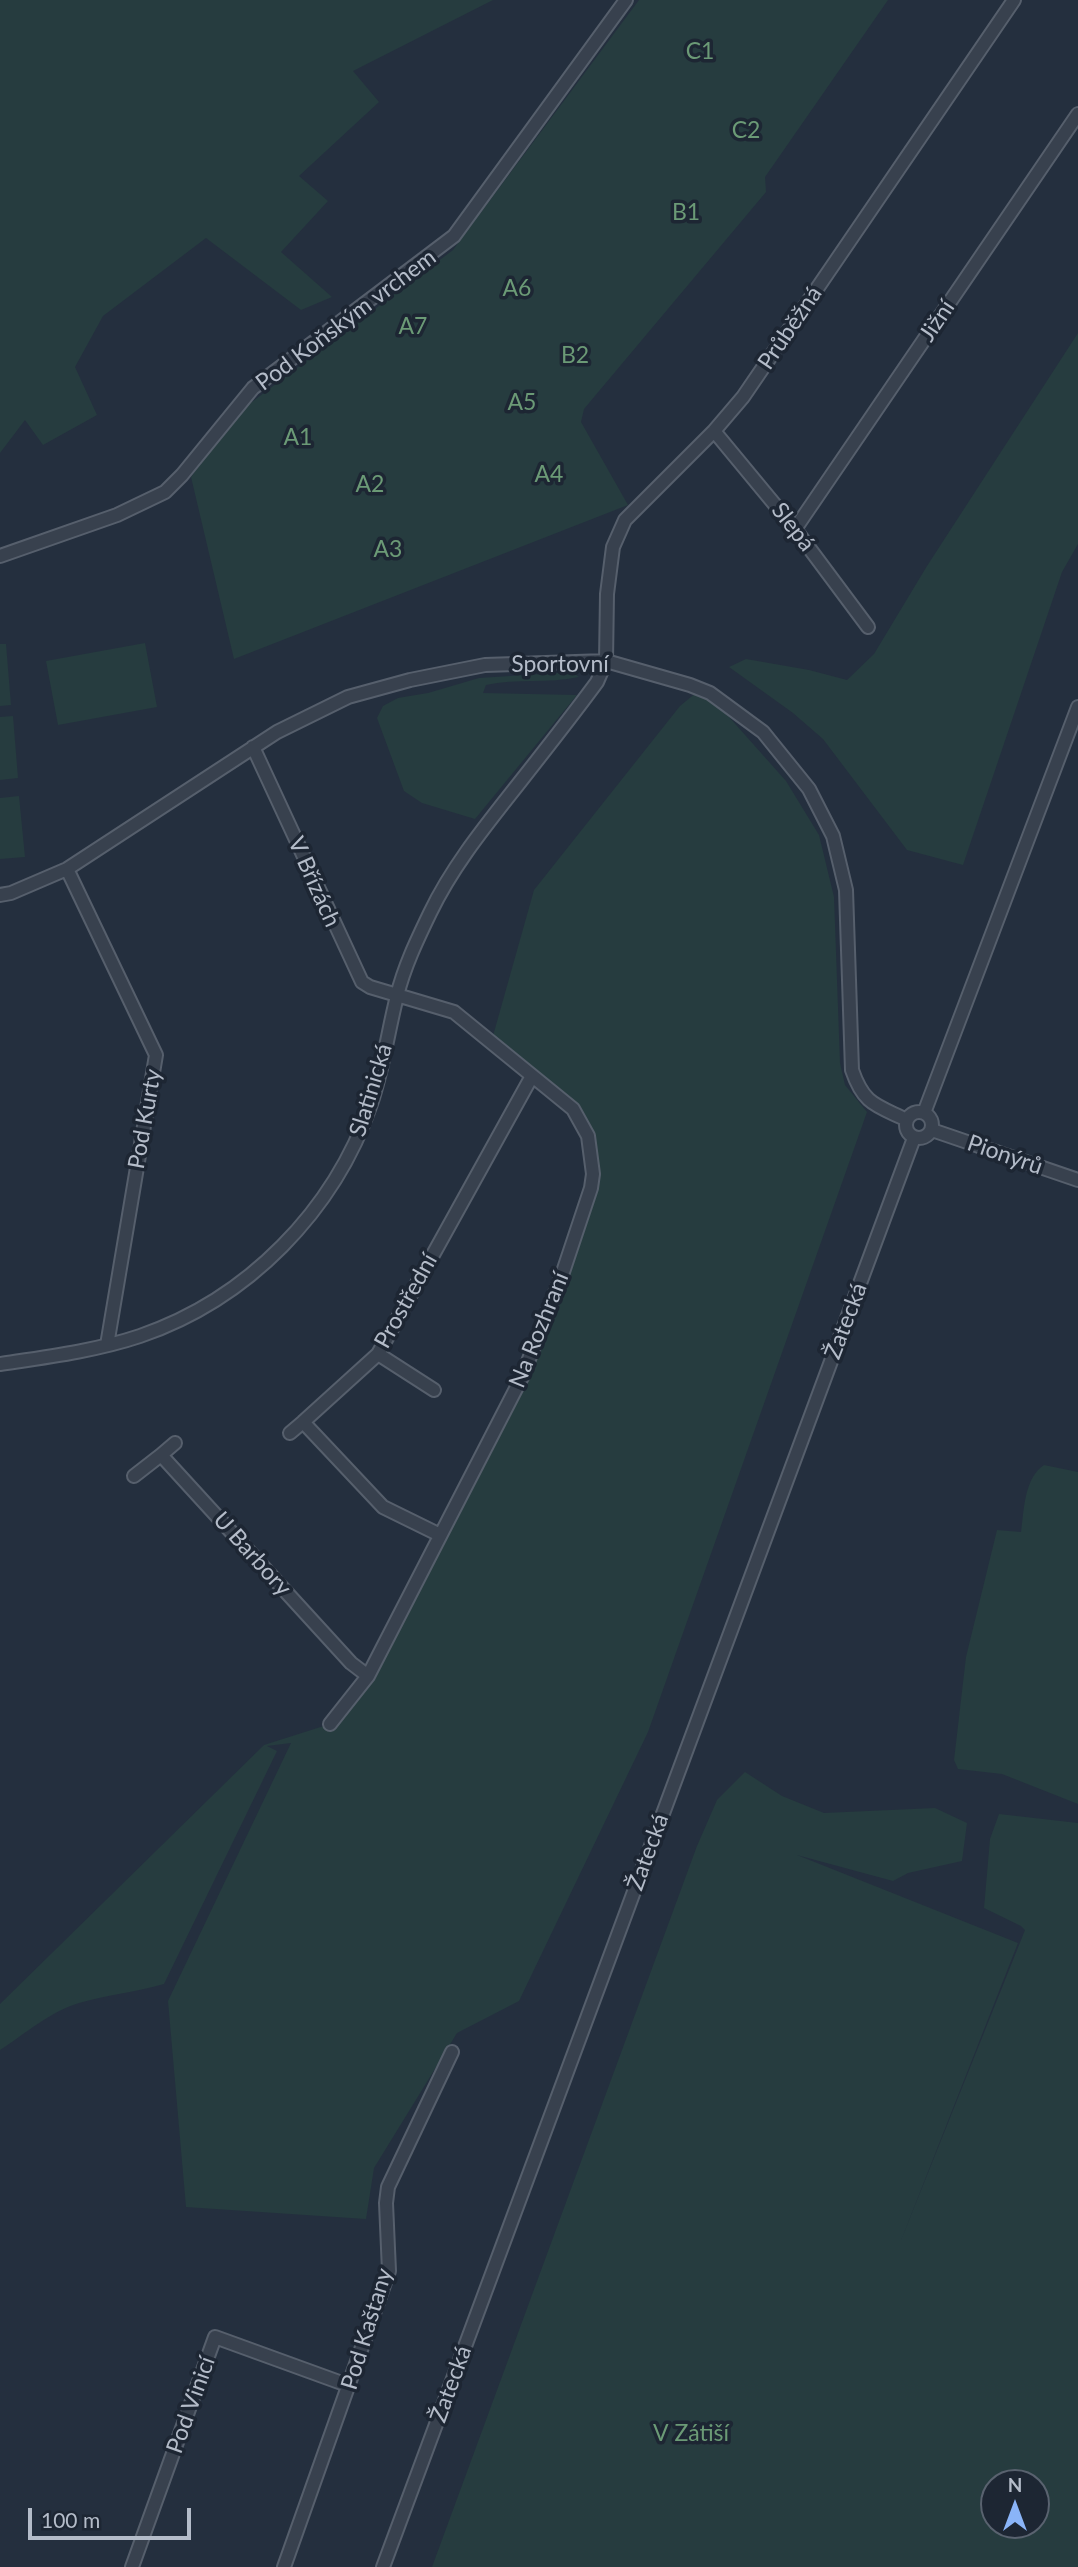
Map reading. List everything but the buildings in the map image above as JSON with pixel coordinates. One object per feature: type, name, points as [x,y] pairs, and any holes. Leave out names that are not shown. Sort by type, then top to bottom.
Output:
[{"type":"street","name":"Pod Koňským vrchem","points":[[0,556],[117,515],[165,492],[253,388],[454,236],[602,41],[626,0]]},
{"type":"street","name":"Průběžná","points":[[606,661],[607,594],[612,547],[625,520],[714,431],[743,397],[1014,0]]},
{"type":"street","name":"Jižní","points":[[795,528],[1078,114]]},
{"type":"street","name":"Slepá","points":[[714,431],[795,528],[868,627]]},
{"type":"street","name":"Sportovní","points":[[0,895],[11,893],[67,869],[277,732],[348,697],[410,680],[485,666],[606,661],[690,685],[710,694],[763,732],[809,789],[833,836],[846,890],[852,1070],[859,1088],[869,1101],[907,1120]]},
{"type":"street","name":"Slatinická","points":[[0,1364],[107,1345],[170,1324],[248,1278],[281,1249],[307,1220],[352,1149],[371,1104],[397,994],[408,961],[447,881],[469,847],[597,682],[606,661]]},
{"type":"street","points":[[924,1113],[1078,707]]},
{"type":"street","name":"V Břízách","points":[[253,747],[356,972],[362,982],[370,987],[397,994]]},
{"type":"street","name":"Pod Kurty","points":[[67,869],[156,1055],[107,1345]]},
{"type":"street","name":"Na Rozhraní","points":[[330,1724],[368,1676],[522,1377],[562,1275],[591,1188],[593,1174],[588,1136],[573,1110],[454,1012],[397,994]]},
{"type":"street","name":"Prostřední","points":[[290,1433],[378,1354],[531,1076]]},
{"type":"street","points":[[916,1112],[924,1113],[930,1118],[932,1130],[923,1138],[914,1138],[906,1129],[907,1120],[916,1112]]},
{"type":"street","name":"Pionýrů","points":[[932,1130],[1078,1180]]},
{"type":"street","name":"Žatecká","points":[[383,2567],[914,1138]]},
{"type":"street","points":[[378,1354],[434,1390]]},
{"type":"street","points":[[303,1422],[383,1507],[440,1535]]},
{"type":"street","points":[[134,1476],[175,1443]]},
{"type":"street","name":"U Barbory","points":[[161,1455],[351,1663],[368,1676]]},
{"type":"street","name":"Pod Kaštany","points":[[284,2567],[389,2271],[386,2203],[388,2187],[452,2052]]},
{"type":"street","name":"Pod Vinicí","points":[[132,2567],[215,2337],[349,2386]]},
{"type":"green space","points":[[0,0],[493,0],[353,71],[379,102],[299,176],[328,201],[281,252],[332,297],[301,310],[206,238],[103,316],[75,367],[97,415],[43,445],[25,420],[0,453]]},
{"type":"green space","points":[[639,0],[888,0],[765,177],[766,192],[584,409],[581,422],[628,505],[234,659],[191,477],[240,411],[453,250]]},
{"type":"green space","points":[[1078,333],[1078,544],[1062,572],[963,865],[907,850],[823,739],[793,713],[729,667],[746,659],[847,680],[874,654],[927,566]]},
{"type":"green space","points":[[145,643],[157,707],[58,725],[46,661]]},
{"type":"green space","points":[[0,644],[6,644],[11,705],[0,706]]},
{"type":"green space","points":[[572,672],[579,677],[486,685],[483,693],[577,695],[475,819],[422,803],[404,791],[377,718],[383,706],[398,698],[428,693],[479,678]]},
{"type":"green space","points":[[697,692],[721,708],[786,781],[819,835],[834,897],[840,1063],[845,1085],[867,1112],[648,1732],[519,2001],[457,2033],[374,2168],[366,2219],[186,2207],[168,2001],[291,1743],[267,1746],[277,1751],[164,1984],[69,2007],[48,2017],[0,2050],[0,2004],[264,1745],[330,1724],[368,1676],[522,1377],[591,1188],[589,1141],[568,1106],[491,1043],[534,890],[680,706]]},
{"type":"green space","points":[[13,716],[18,778],[0,780],[0,717]]},
{"type":"green space","points":[[19,796],[25,857],[0,859],[0,798]]},
{"type":"green space","points":[[1044,1465],[1078,1472],[1078,1804],[1002,1774],[958,1769],[954,1760],[966,1657],[997,1530],[1021,1532],[1029,1486],[1037,1471]]},
{"type":"green space","name":"V Zátiší","points":[[745,1772],[782,1796],[824,1813],[935,1808],[967,1823],[962,1861],[908,1873],[893,1881],[797,1855],[1018,1943],[900,2243],[1025,1930],[984,1908],[990,1839],[999,1814],[1078,1823],[1078,2567],[432,2567],[697,1846],[717,1800]]},
{"type":"park label","name":"C1","points":[[700,52]]},
{"type":"park label","name":"C2","points":[[746,131]]},
{"type":"park label","name":"B1","points":[[686,213]]},
{"type":"park label","name":"A6","points":[[517,289]]},
{"type":"park label","name":"A7","points":[[413,327]]},
{"type":"park label","name":"B2","points":[[575,356]]},
{"type":"park label","name":"A5","points":[[522,403]]},
{"type":"park label","name":"A1","points":[[298,438]]},
{"type":"park label","name":"A4","points":[[549,475]]},
{"type":"park label","name":"A2","points":[[370,485]]},
{"type":"park label","name":"A3","points":[[388,550]]}]
